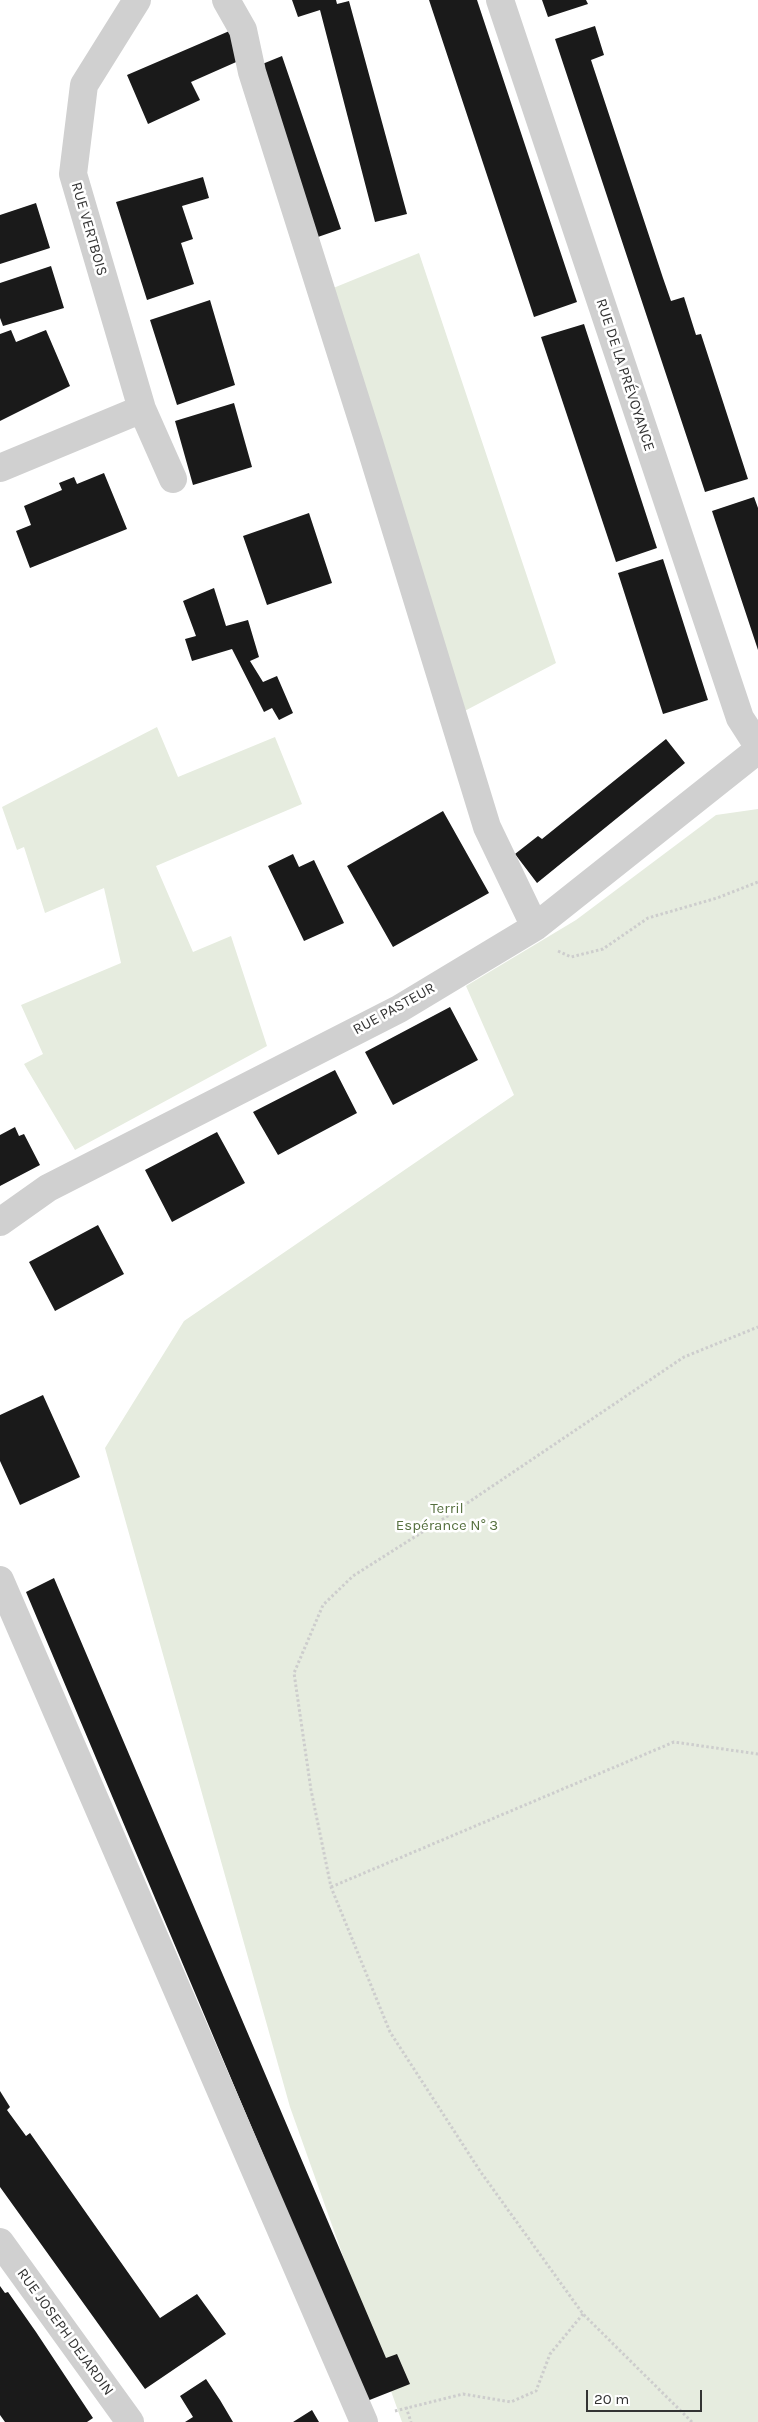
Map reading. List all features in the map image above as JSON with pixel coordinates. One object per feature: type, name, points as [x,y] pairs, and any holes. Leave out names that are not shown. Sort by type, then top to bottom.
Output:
[{"type":"street","name":"RUE VERTBOIS","points":[[137,0],[84,85],[73,174],[142,409],[173,479]]},
{"type":"street","points":[[226,0],[243,30],[252,72],[369,442],[487,827],[535,927]]},
{"type":"street","name":"RUE DE LA PRÉVOYANCE","points":[[500,0],[736,708],[740,718],[758,746]]},
{"type":"street","points":[[0,468],[142,409]]},
{"type":"street","name":"RUE PASTEUR","points":[[0,1222],[48,1188],[399,1009],[535,927],[758,750]]},
{"type":"street","points":[[0,1580],[365,2422]]},
{"type":"street","name":"RUE JOSEPH DEJARDIN","points":[[0,2242],[130,2422]]},
{"type":"path","points":[[535,927],[558,952],[571,957],[603,949],[648,918],[717,898],[758,882]]},
{"type":"path","points":[[692,2422],[583,2314],[480,2172],[390,2032],[331,1887],[311,1790],[294,1672],[323,1606],[354,1576],[684,1357],[758,1327]]},
{"type":"path","points":[[331,1887],[674,1742],[758,1754]]},
{"type":"path","points":[[411,2422],[406,2407],[463,2394],[510,2402],[536,2391],[550,2354],[583,2314]]},
{"type":"green space","points":[[419,253],[556,663],[457,715],[326,291]]},
{"type":"green space","points":[[157,727],[178,777],[275,737],[302,804],[156,866],[193,952],[231,936],[267,1046],[75,1150],[24,1064],[43,1054],[21,1005],[121,963],[104,888],[45,913],[24,847],[17,850],[2,807]]},
{"type":"green space","name":"Terril Espérance N° 3","points":[[758,809],[758,2422],[402,2422],[290,2107],[105,1448],[184,1321],[514,1095],[466,986],[576,920],[716,815]]},
{"type":"building","points":[[292,0],[336,0],[337,4],[349,1],[407,214],[375,222],[320,10],[298,17]]},
{"type":"building","points":[[429,0],[477,0],[577,302],[534,317]]},
{"type":"building","points":[[542,0],[586,0],[588,4],[548,17]]},
{"type":"building","points":[[595,26],[604,55],[591,60],[663,278],[671,301],[684,297],[696,335],[701,334],[748,479],[705,492],[555,39]]},
{"type":"building","points":[[234,29],[243,59],[191,82],[200,100],[148,124],[127,75]]},
{"type":"building","points":[[282,56],[341,229],[315,238],[255,67]]},
{"type":"building","points":[[203,177],[209,198],[182,206],[193,239],[181,243],[194,284],[147,300],[116,202]]},
{"type":"building","points":[[36,203],[50,248],[0,264],[0,215]]},
{"type":"building","points":[[51,266],[64,308],[3,326],[0,318],[0,283]]},
{"type":"building","points":[[210,300],[235,385],[177,405],[150,320]]},
{"type":"building","points":[[584,324],[657,548],[616,562],[541,337]]},
{"type":"building","points":[[11,330],[16,342],[46,330],[70,386],[0,421],[0,334]]},
{"type":"building","points":[[234,403],[252,467],[193,485],[175,421]]},
{"type":"building","points":[[104,473],[127,529],[30,568],[16,531],[31,525],[24,506],[62,490],[59,483],[74,477],[77,484]]},
{"type":"building","points":[[754,497],[758,508],[758,650],[712,511]]},
{"type":"building","points":[[309,513],[332,583],[267,605],[243,536]]},
{"type":"building","points":[[663,559],[708,700],[663,714],[618,573]]},
{"type":"building","points":[[214,588],[226,626],[248,620],[259,657],[250,661],[263,682],[277,676],[293,713],[279,720],[272,708],[264,712],[232,649],[192,661],[185,639],[196,636],[183,601]]},
{"type":"building","points":[[666,739],[685,763],[537,883],[515,854],[538,836],[542,839]]},
{"type":"building","points":[[443,811],[489,893],[393,947],[347,866]]},
{"type":"building","points":[[293,854],[299,867],[314,860],[344,923],[304,941],[268,866]]},
{"type":"building","points":[[450,1007],[478,1060],[393,1105],[365,1052]]},
{"type":"building","points":[[335,1070],[357,1113],[278,1155],[253,1112]]},
{"type":"building","points":[[15,1127],[19,1136],[24,1134],[40,1165],[0,1186],[0,1135]]},
{"type":"building","points":[[217,1132],[245,1183],[172,1222],[145,1170]]},
{"type":"building","points":[[98,1225],[124,1274],[55,1311],[29,1262]]},
{"type":"building","points":[[43,1395],[80,1477],[20,1505],[0,1461],[0,1415]]},
{"type":"building","points":[[54,1578],[386,2358],[397,2354],[410,2384],[367,2401],[26,1592]]},
{"type":"building","points":[[0,2091],[10,2107],[7,2110],[26,2136],[30,2133],[160,2318],[197,2294],[226,2334],[145,2389],[0,2187]]},
{"type":"building","points":[[0,2286],[5,2293],[8,2292],[93,2418],[87,2422],[5,2422],[0,2415]]},
{"type":"building","points":[[206,2379],[233,2422],[185,2422],[193,2417],[180,2396]]},
{"type":"building","points":[[312,2410],[319,2422],[293,2422]]}]
